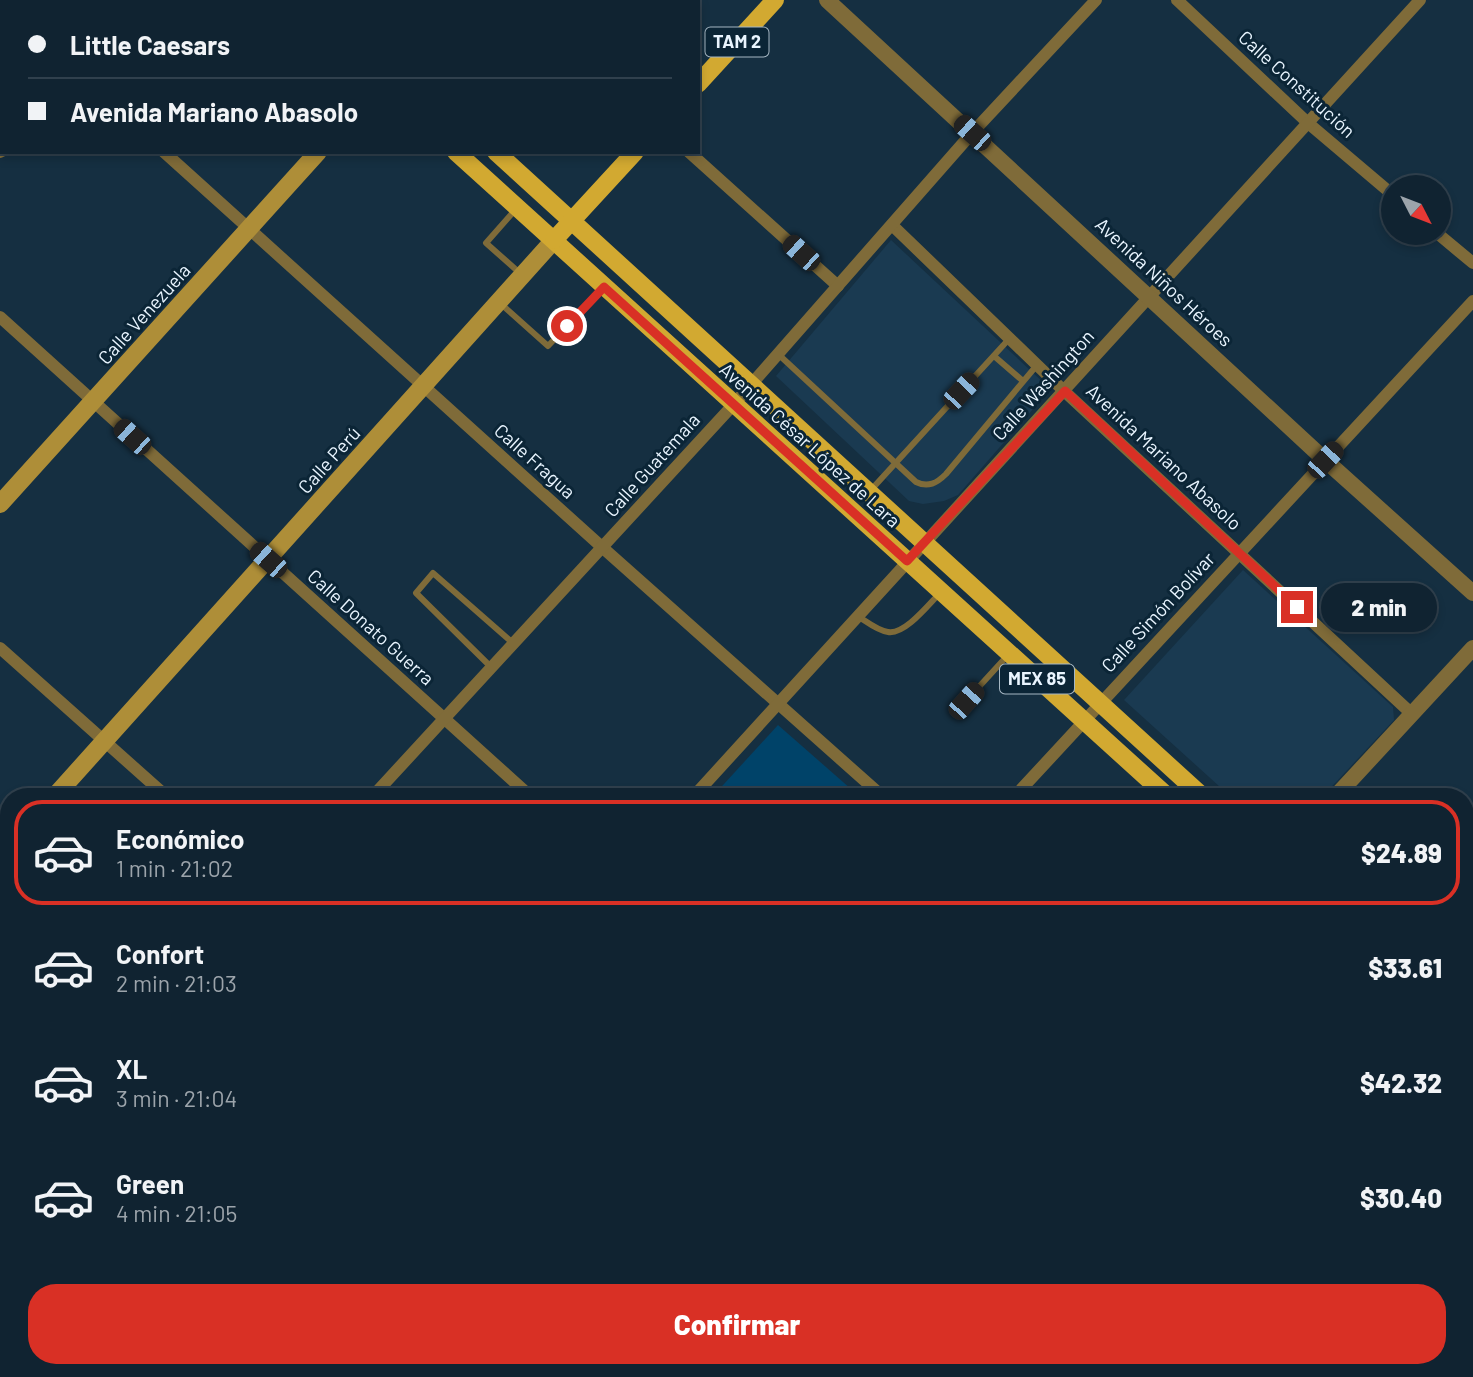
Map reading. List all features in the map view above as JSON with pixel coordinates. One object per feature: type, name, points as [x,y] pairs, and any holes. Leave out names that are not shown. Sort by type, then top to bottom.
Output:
[{"type":"main road","name":"TAM 2","points":[[700,82],[775,0]]},
{"type":"main road","name":"Calle Venezuela","points":[[0,504],[316,154]]},
{"type":"main road","name":"Avenida César López de Lara","points":[[459,154],[1158,788]]},
{"type":"main road","name":"Avenida César López de Lara","points":[[498,154],[1193,788]]},
{"type":"main road","name":"Calle Perú","points":[[62,788],[633,154]]},
{"type":"street","name":"Avenida Niños Héroes","points":[[827,0],[1325,460],[1473,593]]},
{"type":"street","name":"Calle Guatemala","points":[[381,788],[734,404],[972,133],[1096,0]]},
{"type":"street","name":"Calle Constitución","points":[[1177,0],[1308,123],[1381,185]]},
{"type":"street","name":"Calle Washington","points":[[701,788],[1420,0]]},
{"type":"street","name":"Calle Fragua","points":[[166,154],[873,788]]},
{"type":"street","points":[[691,154],[838,286]]},
{"type":"street","name":"Avenida Mariano Abasolo","points":[[892,225],[1037,365],[1412,714]]},
{"type":"street","points":[[1451,245],[1473,263]]},
{"type":"street","name":"Calle Simón Bolívar","points":[[1022,788],[1473,300]]},
{"type":"street","name":"Calle Donato Guerra","points":[[0,317],[521,788]]},
{"type":"street","points":[[0,648],[157,788]]},
{"type":"street","points":[[1343,788],[1473,648]]},
{"type":"lane","points":[[517,208],[486,243],[523,275]]},
{"type":"lane","points":[[498,302],[548,346],[604,287]]},
{"type":"lane","points":[[869,492],[1010,338]]},
{"type":"lane","points":[[778,354],[919,484],[934,484],[946,474],[1037,365]]},
{"type":"lane","points":[[994,356],[1023,381]]},
{"type":"lane","points":[[492,667],[416,593],[433,573],[514,644]]},
{"type":"lane","points":[[857,616],[885,632],[898,631],[906,627],[941,592]]},
{"type":"lane","points":[[966,701],[1009,653]]},
{"type":"shaded area","points":[[891,240],[1046,385],[1047,393],[958,495],[944,501],[923,504],[909,501],[776,376]]},
{"type":"shaded area","points":[[1243,570],[1393,707],[1394,720],[1330,788],[1221,788],[1124,700]]},
{"type":"shaded area","points":[[778,725],[850,788],[720,788]]},
{"type":"route","points":[[567,326],[604,287],[907,561],[1065,391],[1297,607]]}]
